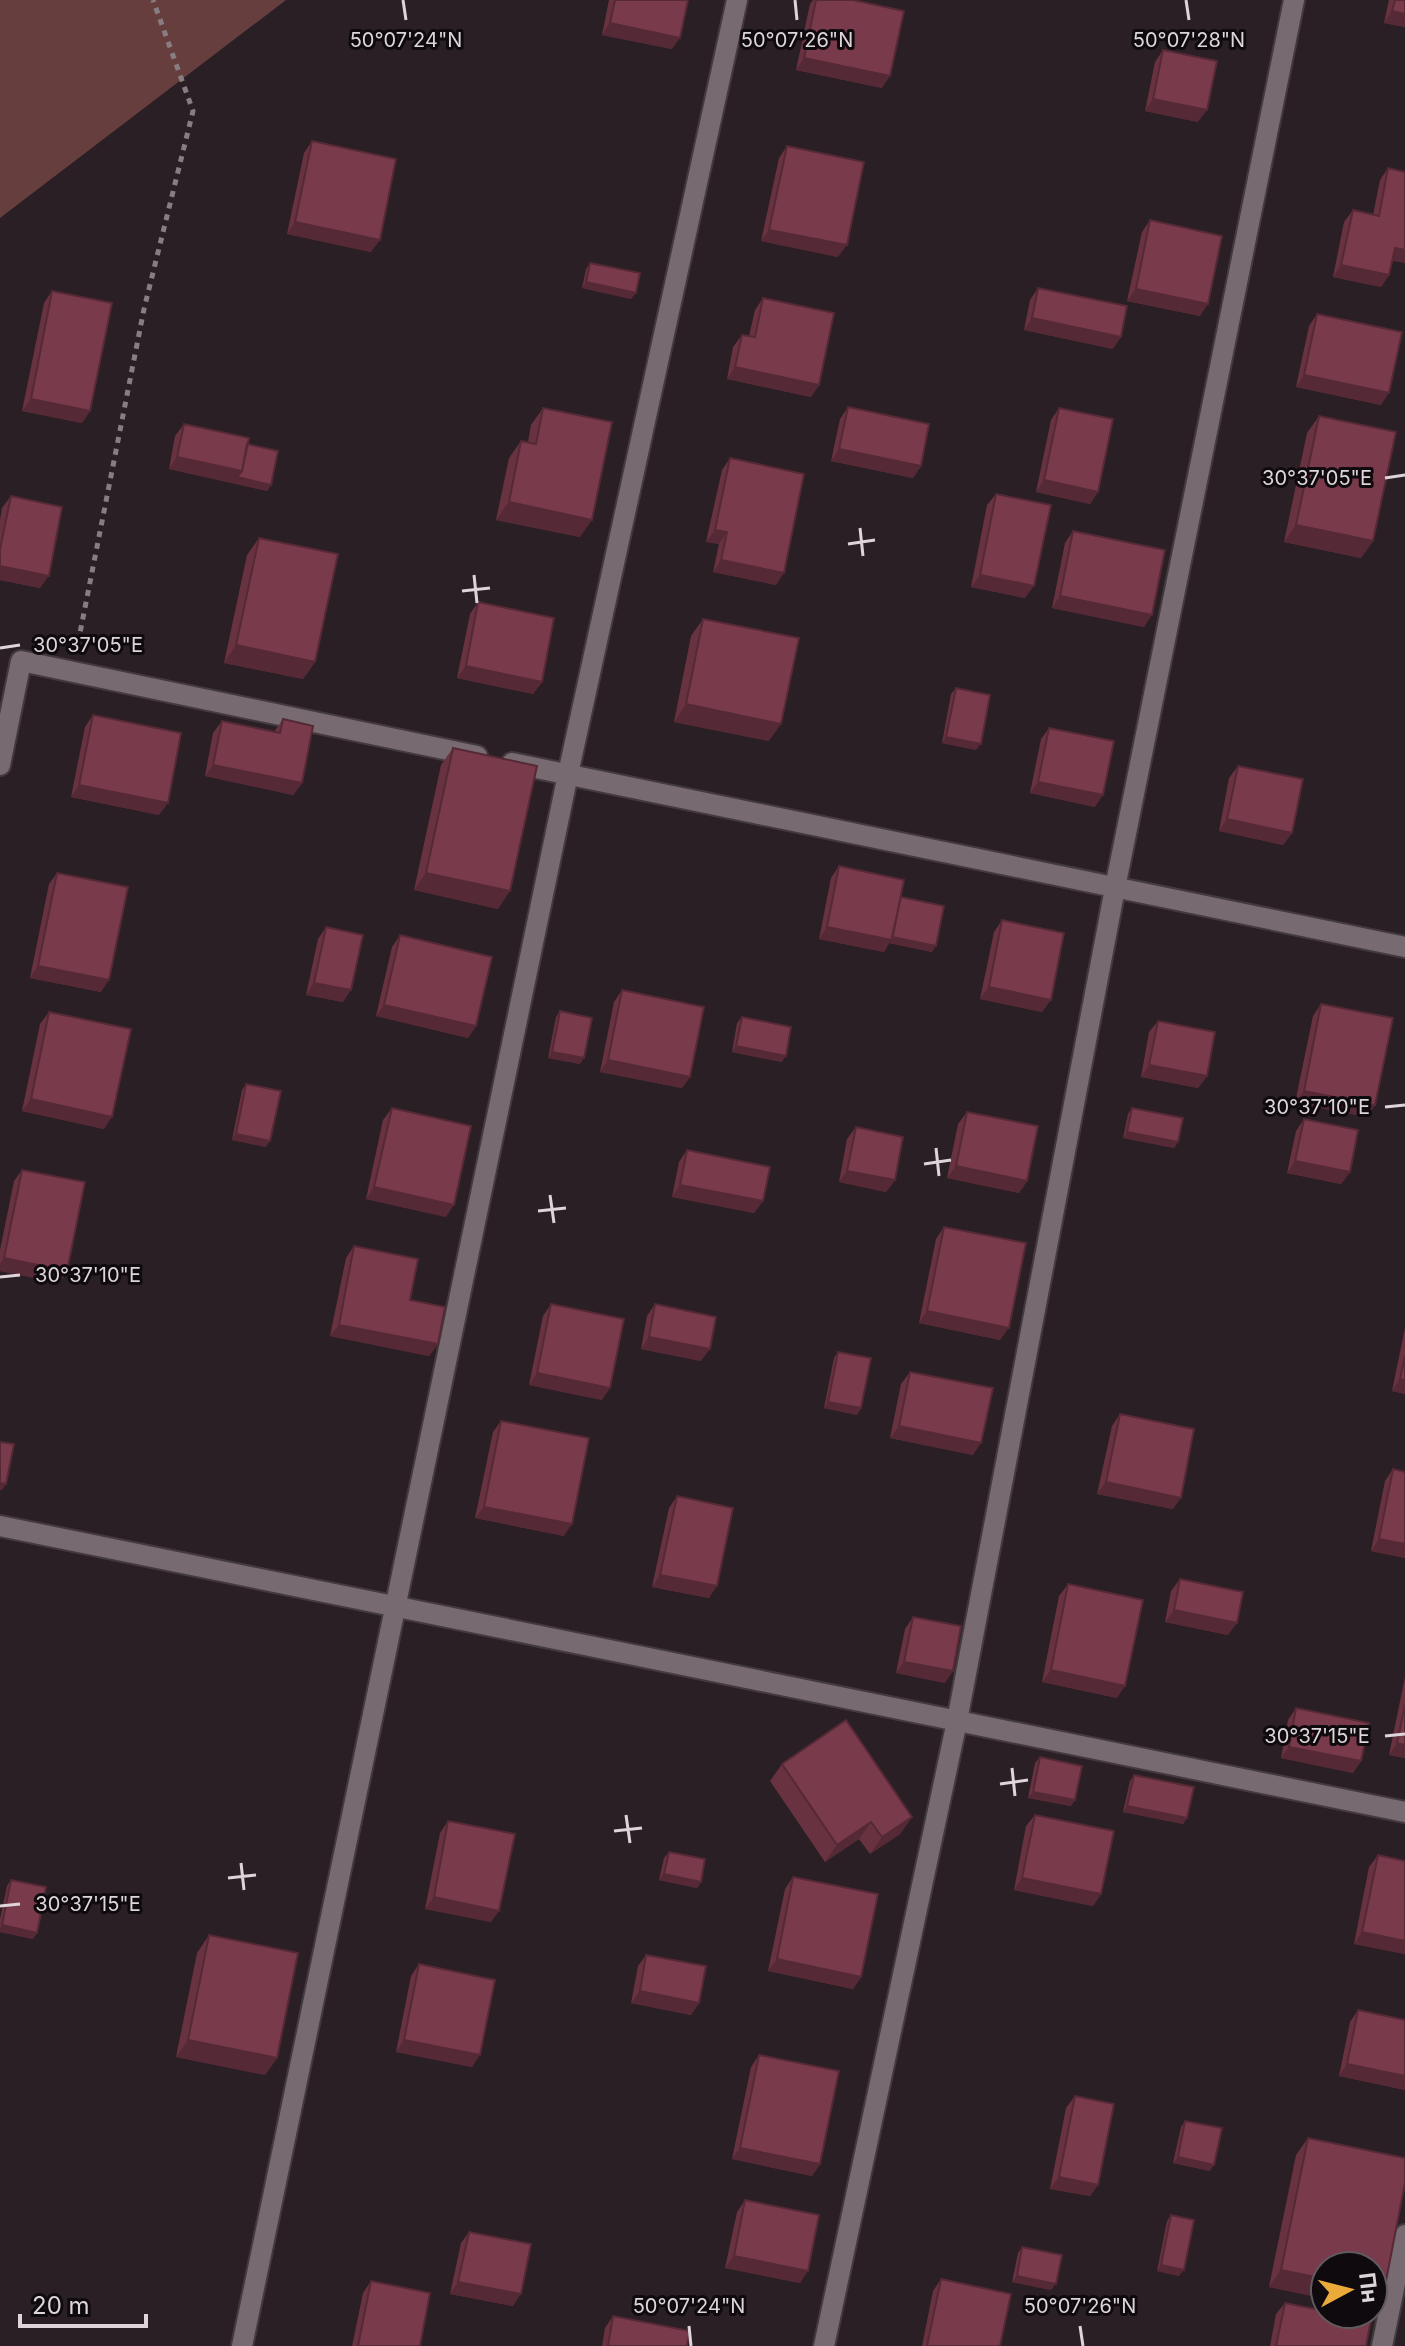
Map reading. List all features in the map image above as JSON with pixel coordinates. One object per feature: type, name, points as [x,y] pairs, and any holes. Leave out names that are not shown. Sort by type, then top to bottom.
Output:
[{"type":"street","points":[[242,2346],[568,774],[737,0]]},
{"type":"street","points":[[824,2346],[957,1721],[1115,888],[1294,0]]},
{"type":"street","points":[[0,765],[21,661],[1405,947]]},
{"type":"street","points":[[0,1526],[1405,1812]]},
{"type":"street","points":[[1382,2346],[1405,2235]]},
{"type":"path","points":[[72,672],[144,309],[193,111],[153,0]]},
{"type":"shaded area","points":[[0,0],[286,0],[0,218]]},
{"type":"building","points":[[615,0],[688,0],[680,38],[610,23]]},
{"type":"building","points":[[816,0],[853,0],[904,11],[890,76],[804,58]]},
{"type":"building","points":[[1395,0],[1405,0],[1405,14],[1392,11]]},
{"type":"building","points":[[1163,50],[1217,61],[1207,110],[1153,99]]},
{"type":"building","points":[[312,141],[396,159],[380,240],[295,222]]},
{"type":"building","points":[[787,146],[864,162],[847,245],[769,230]]},
{"type":"building","points":[[1388,168],[1405,172],[1405,250],[1395,248],[1389,275],[1341,265],[1353,210],[1379,216]]},
{"type":"building","points":[[1150,220],[1222,236],[1208,304],[1136,289]]},
{"type":"building","points":[[590,263],[640,273],[636,293],[586,282]]},
{"type":"building","points":[[1038,288],[1127,306],[1121,337],[1032,318]]},
{"type":"building","points":[[52,291],[112,303],[90,411],[31,399]]},
{"type":"building","points":[[763,298],[834,313],[819,385],[735,367],[742,335],[755,337]]},
{"type":"building","points":[[1317,314],[1402,332],[1389,393],[1304,375]]},
{"type":"building","points":[[848,407],[929,424],[921,466],[839,449]]},
{"type":"building","points":[[543,408],[612,422],[592,520],[509,502],[521,441],[536,444]]},
{"type":"building","points":[[1059,408],[1113,419],[1098,492],[1044,480]]},
{"type":"building","points":[[1319,416],[1396,432],[1373,541],[1296,525]]},
{"type":"building","points":[[184,424],[249,438],[242,471],[177,457]]},
{"type":"building","points":[[247,444],[278,451],[271,485],[237,477],[242,471]]},
{"type":"building","points":[[730,458],[804,474],[784,573],[721,560],[727,532],[715,530]]},
{"type":"building","points":[[996,494],[1051,505],[1034,586],[980,575]]},
{"type":"building","points":[[11,496],[62,507],[49,576],[0,566],[0,549]]},
{"type":"building","points":[[1073,531],[1165,550],[1152,615],[1060,596]]},
{"type":"building","points":[[259,538],[338,554],[315,662],[236,645]]},
{"type":"building","points":[[478,602],[554,618],[542,682],[466,666]]},
{"type":"building","points":[[703,619],[799,638],[781,724],[686,704]]},
{"type":"building","points":[[956,688],[990,695],[981,744],[946,737]]},
{"type":"building","points":[[93,715],[181,733],[168,803],[79,785]]},
{"type":"building","points":[[283,719],[313,726],[302,783],[213,765],[222,721],[280,733]]},
{"type":"building","points":[[1049,728],[1114,741],[1103,795],[1038,782]]},
{"type":"building","points":[[453,748],[537,766],[510,891],[426,873]]},
{"type":"building","points":[[1238,766],[1303,779],[1292,833],[1227,819]]},
{"type":"building","points":[[839,866],[904,880],[892,940],[827,927]]},
{"type":"building","points":[[57,873],[128,887],[109,980],[38,966]]},
{"type":"building","points":[[901,897],[944,906],[936,946],[892,937]]},
{"type":"building","points":[[1002,920],[1064,933],[1051,1000],[989,987]]},
{"type":"building","points":[[326,927],[363,935],[351,990],[314,983]]},
{"type":"building","points":[[400,935],[492,957],[476,1026],[384,1005]]},
{"type":"building","points":[[622,990],[704,1007],[690,1077],[608,1060]]},
{"type":"building","points":[[1321,1004],[1393,1018],[1375,1105],[1304,1091]]},
{"type":"building","points":[[560,1011],[592,1018],[584,1058],[552,1052]]},
{"type":"building","points":[[49,1012],[131,1029],[112,1117],[31,1099]]},
{"type":"building","points":[[742,1017],[791,1027],[786,1056],[736,1046]]},
{"type":"building","points":[[1158,1021],[1215,1032],[1207,1076],[1149,1065]]},
{"type":"building","points":[[246,1084],[281,1091],[270,1141],[236,1134]]},
{"type":"building","points":[[392,1108],[471,1126],[454,1205],[374,1187]]},
{"type":"building","points":[[1132,1108],[1183,1118],[1178,1142],[1127,1132]]},
{"type":"building","points":[[967,1112],[1038,1126],[1027,1181],[956,1166]]},
{"type":"building","points":[[1304,1119],[1358,1130],[1350,1172],[1295,1161]]},
{"type":"building","points":[[856,1127],[903,1137],[895,1180],[847,1171]]},
{"type":"building","points":[[687,1150],[770,1167],[763,1201],[680,1185]]},
{"type":"building","points":[[22,1170],[85,1182],[67,1271],[4,1258]]},
{"type":"building","points":[[944,1227],[1026,1243],[1009,1328],[927,1311]]},
{"type":"building","points":[[354,1246],[418,1259],[410,1300],[445,1307],[438,1344],[339,1325]]},
{"type":"building","points":[[551,1304],[624,1319],[610,1388],[537,1373]]},
{"type":"building","points":[[655,1304],[716,1317],[710,1349],[649,1337]]},
{"type":"building","points":[[838,1352],[871,1358],[861,1408],[828,1402]]},
{"type":"building","points":[[1405,1356],[1405,1380],[1400,1379]]},
{"type":"building","points":[[910,1372],[993,1388],[981,1443],[899,1426]]},
{"type":"building","points":[[1120,1414],[1194,1429],[1181,1498],[1106,1482]]},
{"type":"building","points":[[501,1421],[589,1438],[572,1524],[484,1507]]},
{"type":"building","points":[[0,1442],[14,1444],[6,1484],[0,1483]]},
{"type":"building","points":[[1393,1469],[1405,1472],[1405,1544],[1379,1539]]},
{"type":"building","points":[[677,1496],[733,1508],[717,1586],[660,1575]]},
{"type":"building","points":[[1180,1579],[1243,1592],[1237,1623],[1174,1610]]},
{"type":"building","points":[[1068,1584],[1143,1600],[1125,1686],[1051,1670]]},
{"type":"building","points":[[913,1617],[961,1626],[953,1671],[904,1662]]},
{"type":"building","points":[[1405,1705],[1405,1745],[1397,1743]]},
{"type":"building","points":[[1296,1708],[1369,1723],[1361,1761],[1289,1747]]},
{"type":"building","points":[[846,1720],[912,1817],[882,1837],[871,1822],[837,1845],[782,1764]]},
{"type":"building","points":[[1040,1757],[1082,1766],[1075,1800],[1033,1792]]},
{"type":"building","points":[[1134,1775],[1194,1787],[1187,1818],[1127,1806]]},
{"type":"building","points":[[1035,1815],[1114,1831],[1101,1894],[1022,1878]]},
{"type":"building","points":[[448,1821],[515,1834],[499,1911],[434,1897]]},
{"type":"building","points":[[669,1852],[705,1859],[701,1882],[664,1874]]},
{"type":"building","points":[[1378,1855],[1405,1861],[1405,1941],[1362,1932]]},
{"type":"building","points":[[793,1877],[878,1894],[861,1977],[777,1959]]},
{"type":"building","points":[[11,1880],[46,1887],[37,1933],[2,1925]]},
{"type":"building","points":[[209,1935],[298,1953],[277,2058],[188,2040]]},
{"type":"building","points":[[646,1955],[706,1966],[699,2003],[640,1991]]},
{"type":"building","points":[[419,1964],[495,1980],[480,2055],[404,2040]]},
{"type":"building","points":[[1358,2010],[1405,2020],[1405,2076],[1347,2064]]},
{"type":"building","points":[[759,2055],[839,2071],[820,2164],[740,2148]]},
{"type":"building","points":[[1075,2096],[1114,2104],[1098,2185],[1059,2177]]},
{"type":"building","points":[[1185,2121],[1222,2128],[1214,2165],[1178,2157]]},
{"type":"building","points":[[1308,2138],[1405,2158],[1405,2183],[1389,2265],[1389,2250],[1309,2250],[1309,2276],[1281,2270]]},
{"type":"building","points":[[745,2200],[819,2215],[808,2271],[734,2256]]},
{"type":"building","points":[[1171,2215],[1194,2220],[1184,2270],[1161,2265]]},
{"type":"building","points":[[469,2232],[531,2244],[521,2294],[458,2282]]},
{"type":"building","points":[[1022,2247],[1062,2255],[1056,2284],[1017,2276]]},
{"type":"building","points":[[941,2279],[1011,2294],[1000,2346],[927,2346]]},
{"type":"building","points":[[371,2281],[430,2293],[420,2346],[358,2346]]},
{"type":"building","points":[[1285,2303],[1309,2308],[1309,2330],[1369,2330],[1366,2346],[1276,2346]]},
{"type":"building","points":[[613,2316],[690,2331],[687,2346],[608,2346]]}]
